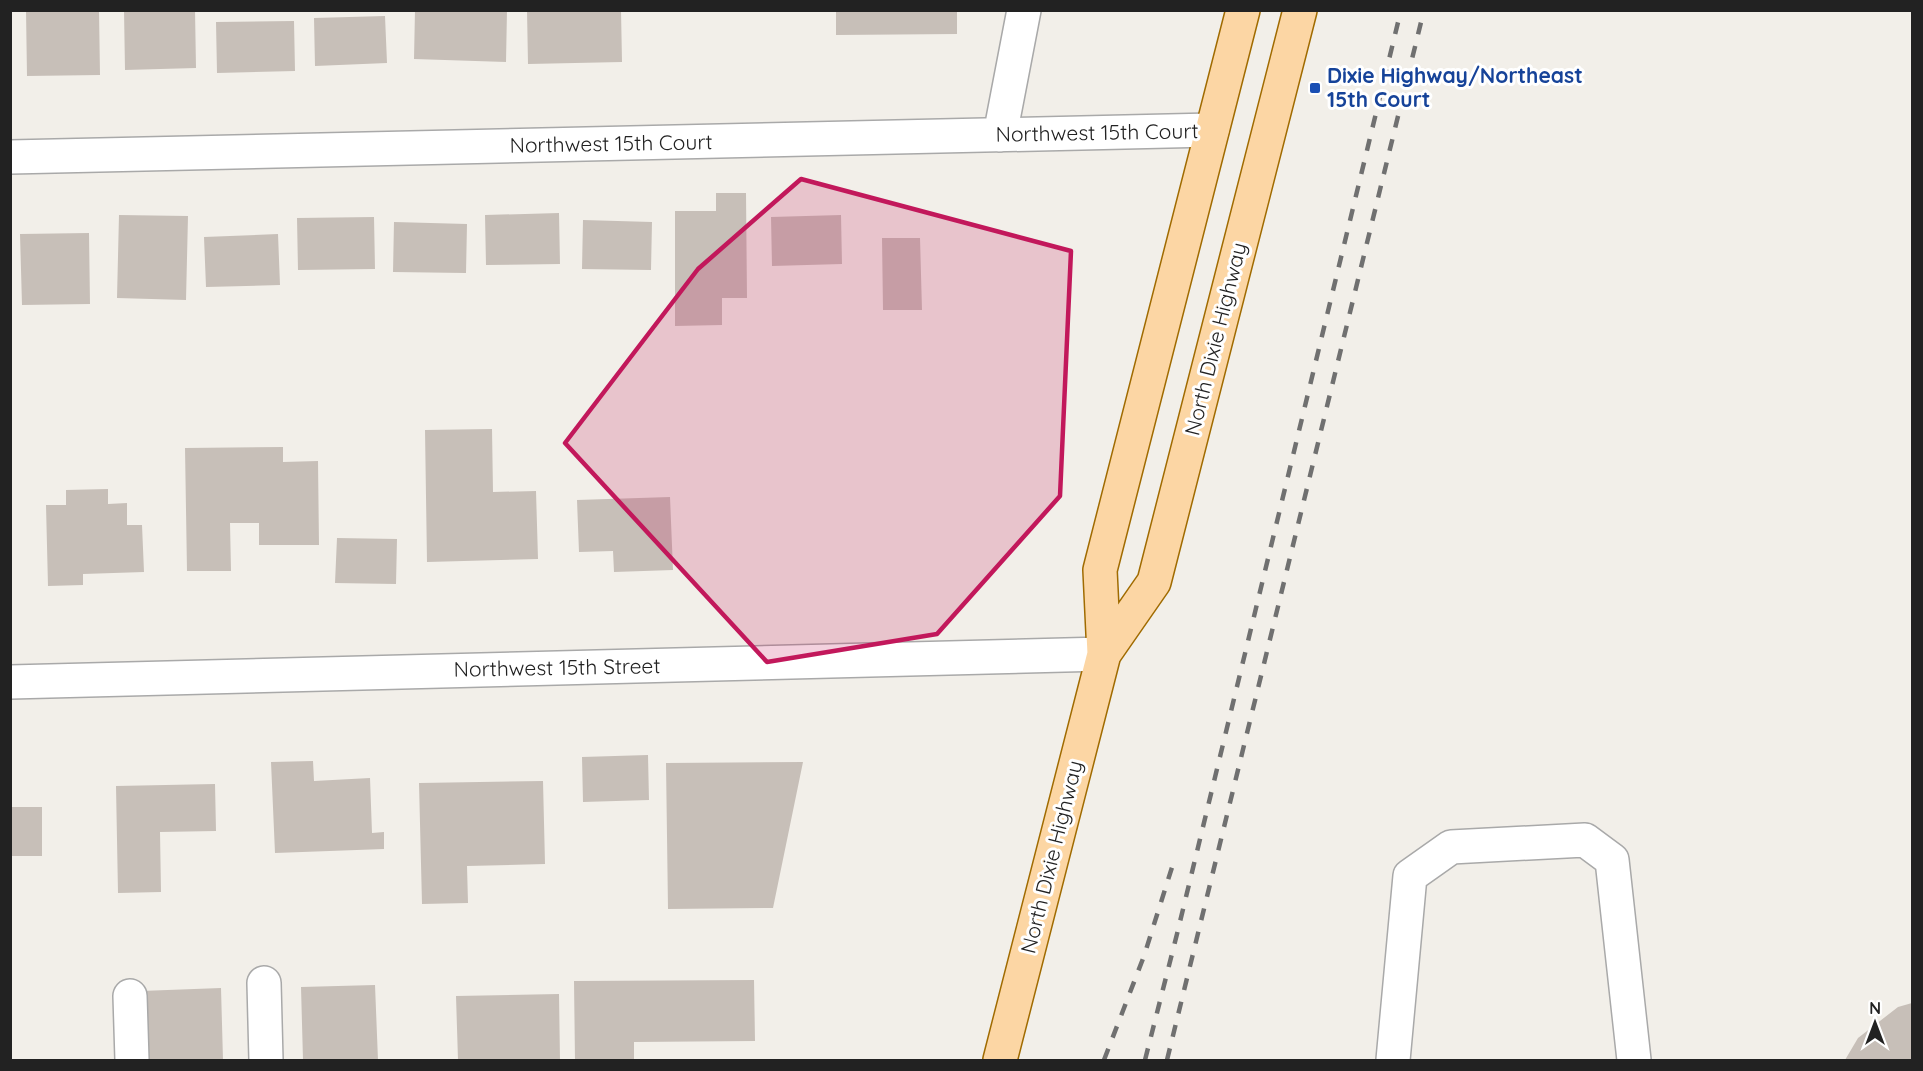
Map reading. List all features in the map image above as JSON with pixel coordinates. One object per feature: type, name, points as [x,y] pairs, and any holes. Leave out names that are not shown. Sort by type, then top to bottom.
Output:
[{"type":"main road","name":"North Dixie Highway","points":[[1000,1060],[1104,654],[1100,570],[1243,10]]},
{"type":"main road","name":"North Dixie Highway","points":[[1104,654],[1154,582],[1300,10]]},
{"type":"street","points":[[1000,135],[1024,10]]},
{"type":"street","name":"Northwest 15th Court","points":[[10,157],[1212,130]]},
{"type":"street","name":"Northwest 15th Street","points":[[10,682],[1104,654]]},
{"type":"street","points":[[1392,1060],[1410,876],[1451,847],[1585,840],[1612,860],[1634,1060]]},
{"type":"street","points":[[264,983],[266,1060]]},
{"type":"street","points":[[130,996],[132,1060]]},
{"type":"highlighted area","points":[[801,179],[1071,251],[1060,496],[937,634],[767,662],[565,443],[698,269]]},
{"type":"building","points":[[26,10],[99,10],[100,75],[27,76]]},
{"type":"building","points":[[124,10],[195,10],[196,68],[125,70]]},
{"type":"building","points":[[415,10],[507,10],[506,62],[414,59]]},
{"type":"building","points":[[527,10],[621,10],[622,62],[528,64]]},
{"type":"building","points":[[836,10],[957,10],[957,34],[836,35]]},
{"type":"building","points":[[385,16],[387,63],[315,66],[314,18]]},
{"type":"building","points":[[294,21],[295,71],[217,73],[216,22]]},
{"type":"building","points":[[716,193],[746,193],[747,298],[722,298],[722,325],[675,326],[675,211],[716,211]]},
{"type":"building","points":[[559,213],[560,264],[486,265],[485,215]]},
{"type":"building","points":[[119,215],[188,216],[186,300],[117,298]]},
{"type":"building","points":[[841,215],[842,264],[772,266],[771,217]]},
{"type":"building","points":[[374,217],[375,269],[298,270],[297,218]]},
{"type":"building","points":[[583,220],[652,222],[651,270],[582,269]]},
{"type":"building","points":[[394,222],[467,224],[466,273],[393,272]]},
{"type":"building","points":[[89,233],[90,304],[22,305],[20,234]]},
{"type":"building","points":[[278,234],[280,285],[206,287],[204,237]]},
{"type":"building","points":[[882,238],[920,238],[922,310],[883,310]]},
{"type":"building","points":[[492,429],[493,492],[536,491],[538,559],[427,562],[425,430]]},
{"type":"building","points":[[283,447],[283,462],[318,461],[319,545],[259,545],[259,523],[230,523],[231,571],[187,571],[185,448]]},
{"type":"building","points":[[108,489],[108,504],[127,503],[127,525],[142,525],[144,572],[83,574],[83,585],[48,586],[46,505],[66,505],[66,490]]},
{"type":"building","points":[[670,497],[673,570],[614,572],[613,551],[579,552],[577,500]]},
{"type":"building","points":[[337,538],[397,539],[396,584],[335,583]]},
{"type":"building","points":[[648,755],[649,800],[583,802],[582,757]]},
{"type":"building","points":[[313,761],[314,781],[370,778],[372,833],[384,832],[384,849],[275,853],[271,762]]},
{"type":"building","points":[[803,762],[773,908],[668,909],[666,763]]},
{"type":"building","points":[[543,781],[545,864],[467,866],[468,903],[422,904],[419,783]]},
{"type":"building","points":[[215,784],[216,831],[160,832],[161,892],[118,893],[116,786]]},
{"type":"building","points":[[10,807],[42,807],[42,856],[10,856]]},
{"type":"building","points":[[754,980],[755,1041],[634,1042],[634,1060],[575,1060],[574,981]]},
{"type":"building","points":[[375,985],[378,1060],[303,1060],[301,987]]},
{"type":"building","points":[[221,988],[223,1060],[144,1060],[141,991]]},
{"type":"building","points":[[559,994],[560,1060],[458,1060],[456,996]]},
{"type":"building","points":[[1912,1003],[1912,1060],[1845,1060],[1858,1038],[1898,1007]]},
{"type":"railway","points":[[1145,1060],[1401,10]]},
{"type":"railway","points":[[1167,1060],[1424,10]]},
{"type":"railway","points":[[1104,1060],[1144,956],[1174,861]]},
{"type":"place","name":"Dixie Highway/Northeast 15th Court","points":[[1315,88]]}]
